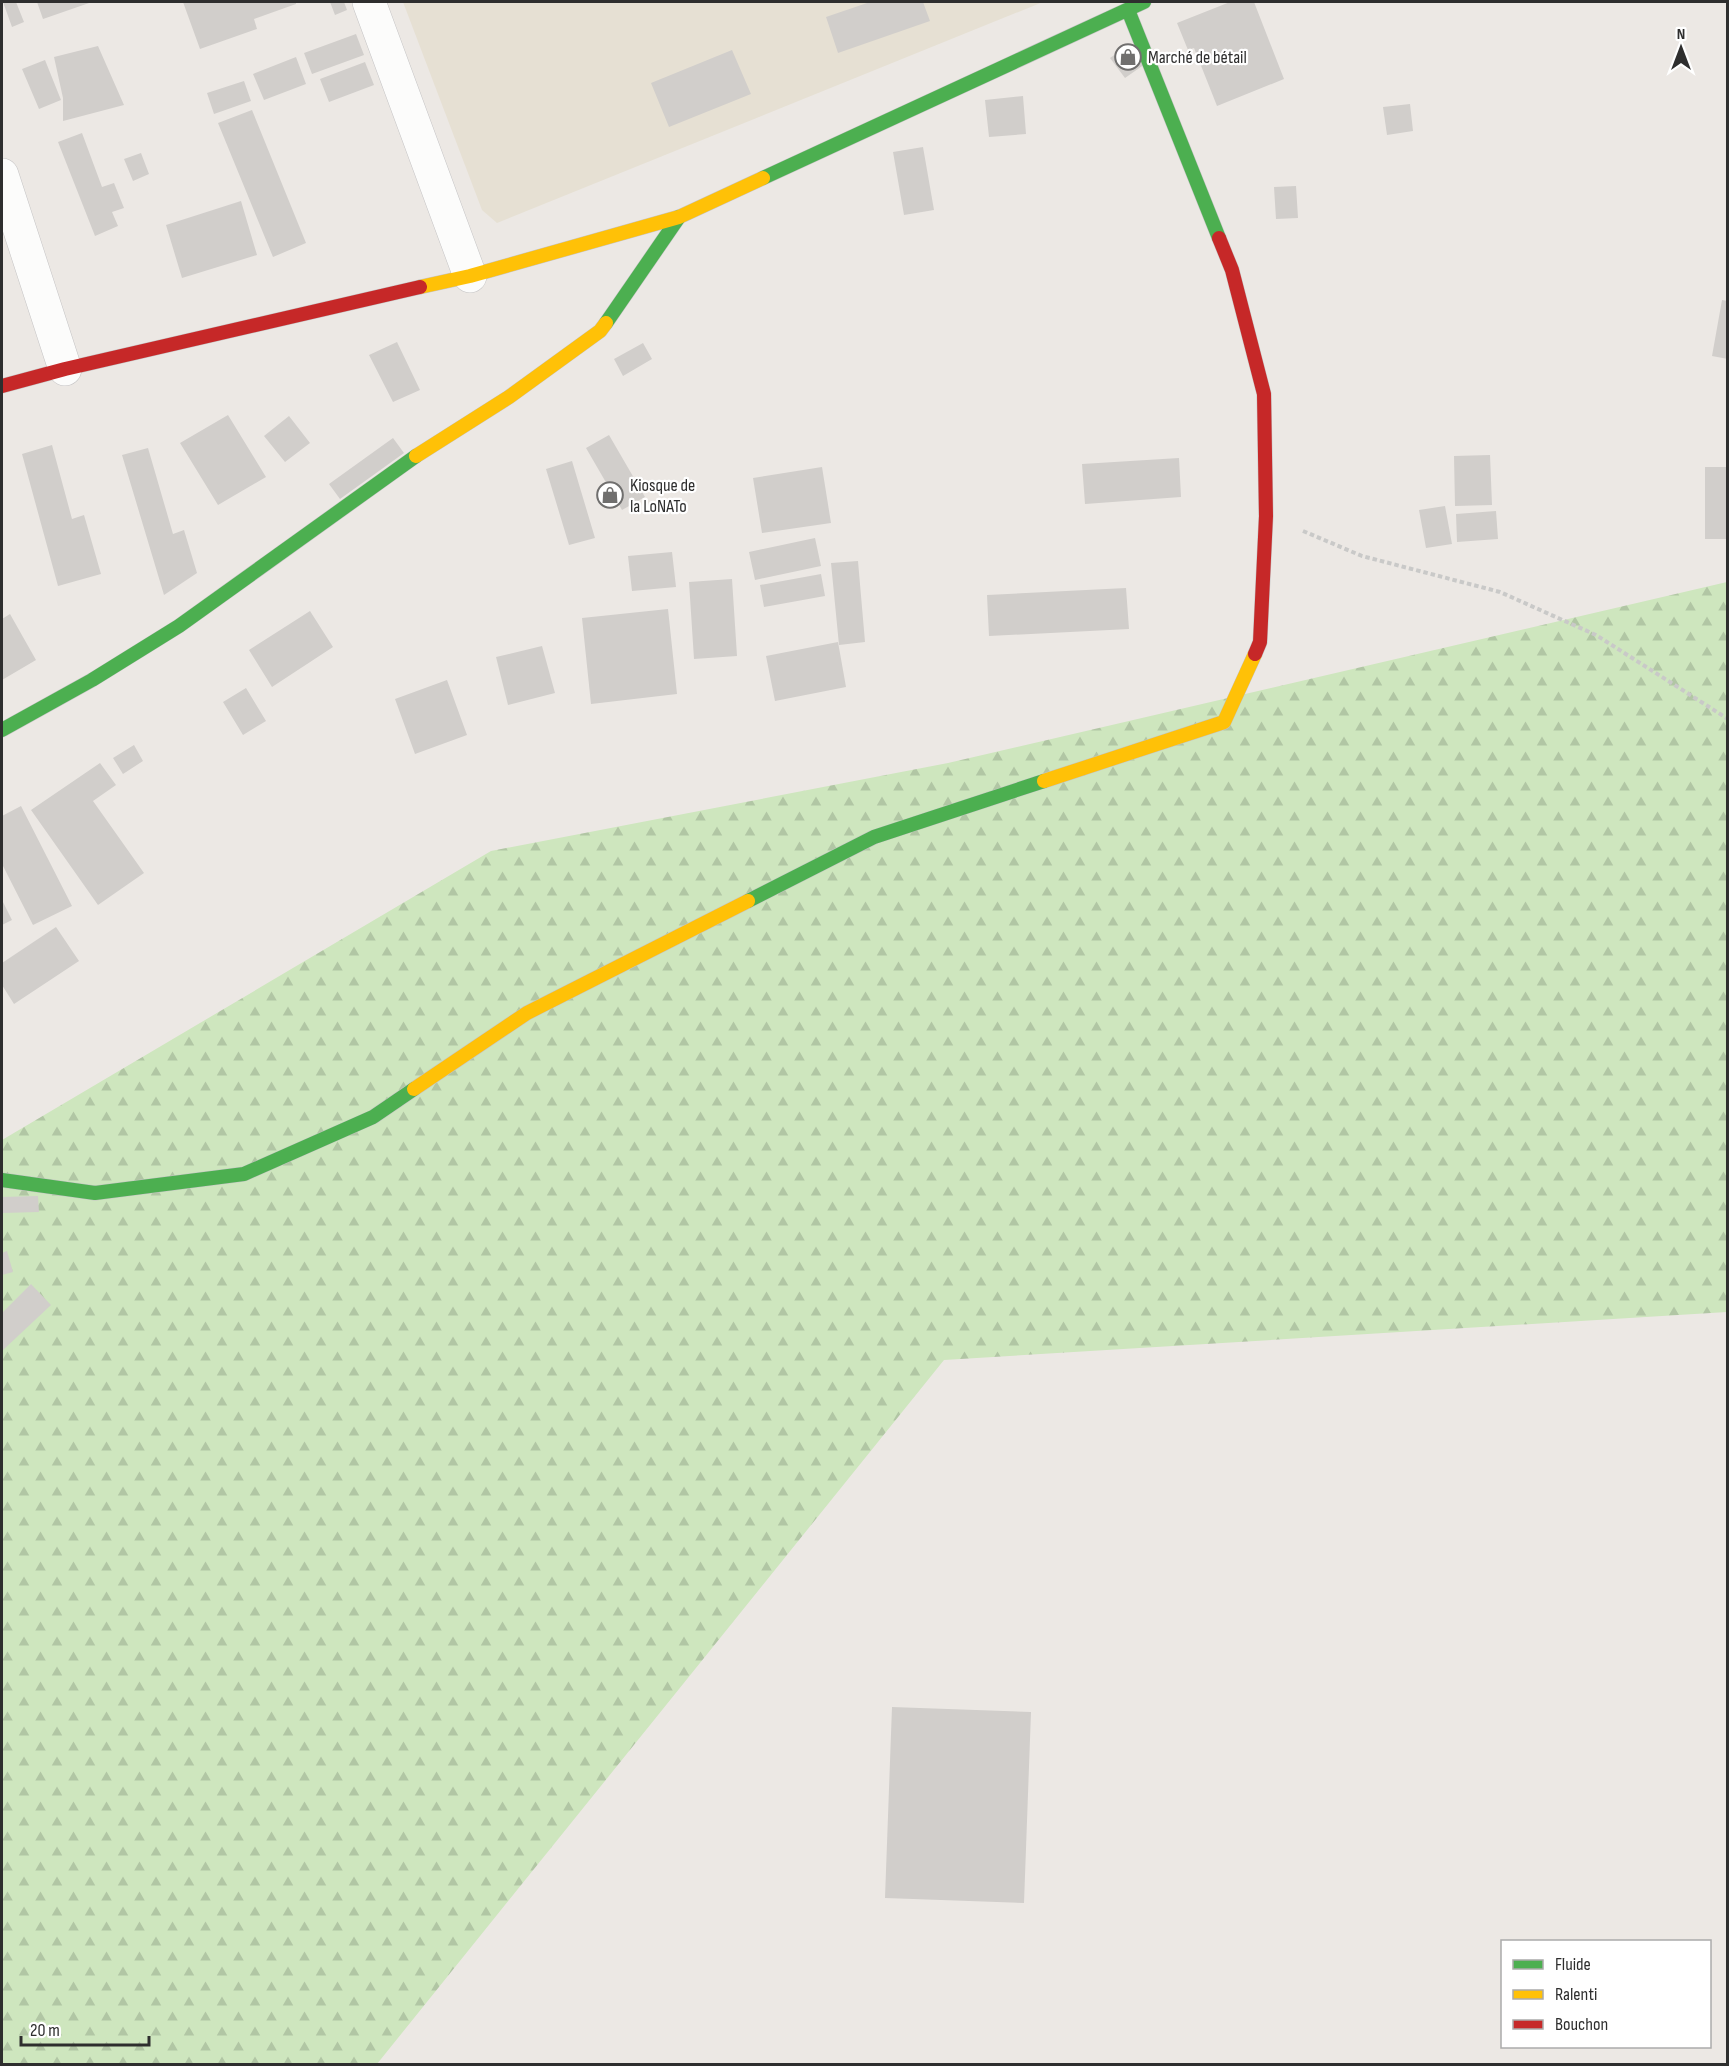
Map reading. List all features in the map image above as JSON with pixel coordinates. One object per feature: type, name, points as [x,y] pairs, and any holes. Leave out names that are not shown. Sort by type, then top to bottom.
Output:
[{"type":"street","points":[[369,2],[470,276]]},
{"type":"street","points":[[2,386],[65,369],[470,276],[679,217],[1144,2]]},
{"type":"street","points":[[2,1180],[95,1193],[244,1174],[373,1117],[527,1013],[874,837],[1224,722],[1260,642],[1266,516],[1264,394],[1232,270],[1128,10]]},
{"type":"street","points":[[2,175],[65,369]]},
{"type":"street","points":[[2,730],[92,680],[179,626],[422,452],[509,398],[600,331],[679,217]]},
{"type":"path","points":[[1266,516],[1362,556],[1500,592],[1596,635],[1728,719]]},
{"type":"shaded area","points":[[403,2],[1043,2],[497,223],[482,210]]},
{"type":"green space","points":[[1727,582],[1727,1312],[944,1360],[377,2064],[2,2064],[2,1140],[491,851],[948,763]]},
{"type":"building","points":[[3,2],[16,2],[24,22],[12,27]]},
{"type":"building","points":[[37,2],[92,2],[43,19]]},
{"type":"building","points":[[183,2],[296,2],[296,4],[254,19],[257,29],[200,49]]},
{"type":"building","points":[[330,2],[344,2],[347,10],[335,15]]},
{"type":"building","points":[[870,2],[923,2],[930,21],[838,53],[826,17]]},
{"type":"building","points":[[1230,2],[1254,2],[1284,79],[1217,106],[1194,48],[1188,50],[1177,23]]},
{"type":"building","points":[[356,34],[364,55],[312,74],[304,53]]},
{"type":"building","points":[[1130,44],[1145,64],[1125,78],[1110,58]]},
{"type":"building","points":[[98,46],[124,105],[63,121],[63,98],[54,57]]},
{"type":"building","points":[[732,50],[751,94],[669,127],[651,83]]},
{"type":"building","points":[[296,57],[306,84],[264,100],[253,74]]},
{"type":"building","points":[[45,60],[61,100],[39,109],[22,69]]},
{"type":"building","points":[[365,62],[374,85],[329,102],[320,79]]},
{"type":"building","points":[[244,81],[251,101],[214,114],[207,93]]},
{"type":"building","points":[[1023,96],[1026,134],[989,137],[985,100]]},
{"type":"building","points":[[1410,104],[1413,131],[1387,135],[1383,107]]},
{"type":"building","points":[[252,110],[306,243],[273,257],[218,123]]},
{"type":"building","points":[[82,133],[102,187],[114,183],[124,208],[112,212],[118,226],[95,236],[58,142]]},
{"type":"building","points":[[923,147],[934,210],[904,215],[893,152]]},
{"type":"building","points":[[141,153],[149,174],[133,181],[124,159]]},
{"type":"building","points":[[1296,186],[1298,218],[1276,219],[1274,187]]},
{"type":"building","points":[[241,201],[257,255],[182,278],[166,225]]},
{"type":"building","points":[[1722,300],[1728,301],[1728,359],[1712,356]]},
{"type":"building","points":[[397,342],[420,390],[393,402],[369,355]]},
{"type":"building","points":[[643,343],[652,359],[623,376],[614,359]]},
{"type":"building","points":[[228,415],[266,477],[218,505],[180,443]]},
{"type":"building","points":[[289,416],[310,443],[285,462],[264,436]]},
{"type":"building","points":[[609,435],[645,497],[622,510],[586,448]]},
{"type":"building","points":[[393,438],[404,453],[340,499],[329,484]]},
{"type":"building","points":[[52,445],[72,519],[84,515],[101,574],[58,586],[22,454]]},
{"type":"building","points":[[148,448],[173,534],[184,530],[197,573],[164,595],[122,455]]},
{"type":"building","points":[[1490,455],[1492,505],[1455,506],[1454,456]]},
{"type":"building","points":[[1179,458],[1181,497],[1085,504],[1082,464]]},
{"type":"building","points":[[572,461],[595,538],[569,545],[546,469]]},
{"type":"building","points":[[822,467],[831,523],[762,533],[753,478]]},
{"type":"building","points":[[1705,467],[1728,467],[1728,539],[1705,539]]},
{"type":"building","points":[[1445,506],[1452,544],[1426,548],[1419,510]]},
{"type":"building","points":[[1496,511],[1498,539],[1457,542],[1456,514]]},
{"type":"building","points":[[815,538],[821,566],[755,580],[749,552]]},
{"type":"building","points":[[672,552],[676,587],[632,591],[628,556]]},
{"type":"building","points":[[858,561],[865,642],[839,645],[831,563]]},
{"type":"building","points":[[821,574],[825,596],[764,607],[760,585]]},
{"type":"building","points":[[732,579],[737,656],[694,659],[689,582]]},
{"type":"building","points":[[1126,588],[1129,629],[989,636],[987,595]]},
{"type":"building","points":[[668,609],[677,694],[591,704],[582,618]]},
{"type":"building","points":[[310,611],[333,647],[272,687],[249,650]]},
{"type":"building","points":[[10,614],[36,660],[2,680],[2,619]]},
{"type":"building","points":[[838,642],[846,687],[775,701],[766,656]]},
{"type":"building","points":[[542,646],[555,693],[508,705],[496,657]]},
{"type":"building","points":[[447,680],[467,735],[415,754],[395,699]]},
{"type":"building","points":[[246,688],[266,721],[243,735],[223,702]]},
{"type":"building","points":[[134,745],[143,761],[123,774],[113,758]]},
{"type":"building","points":[[100,763],[116,785],[93,801],[144,873],[98,905],[31,810]]},
{"type":"building","points":[[21,806],[72,906],[33,925],[2,864],[2,816]]},
{"type":"building","points":[[2,900],[12,920],[2,925]]},
{"type":"building","points":[[56,927],[79,961],[14,1004],[2,985],[2,963]]},
{"type":"building","points":[[38,1196],[39,1212],[2,1213],[2,1197]]},
{"type":"building","points":[[7,1251],[13,1272],[2,1275],[2,1253]]},
{"type":"building","points":[[31,1284],[51,1305],[2,1351],[2,1313]]},
{"type":"building","points":[[892,1707],[1031,1712],[1024,1903],[885,1898]]},
{"type":"traffic: fast","points":[[763,178],[1144,2]]},
{"type":"traffic: fast","points":[[1128,10],[1219,238]]},
{"type":"traffic: fast","points":[[606,323],[679,217]]},
{"type":"traffic: fast","points":[[2,730],[92,680],[179,626],[416,456]]},
{"type":"traffic: fast","points":[[748,901],[874,837],[1044,781]]},
{"type":"traffic: fast","points":[[2,1180],[95,1193],[244,1174],[373,1117],[414,1089]]},
{"type":"traffic: slow","points":[[420,287],[470,276],[679,217],[763,178]]},
{"type":"traffic: slow","points":[[416,456],[509,397],[600,331],[606,323]]},
{"type":"traffic: slow","points":[[1044,781],[1224,722],[1255,654]]},
{"type":"traffic: slow","points":[[414,1089],[527,1013],[748,901]]},
{"type":"traffic: jam","points":[[1219,238],[1232,270],[1264,394],[1266,516],[1260,642],[1255,654]]},
{"type":"traffic: jam","points":[[2,386],[65,369],[420,287]]},
{"type":"place","name":"Marché de bétail","points":[[1128,57]]},
{"type":"place","name":"Kiosque de la LoNATo","points":[[610,495]]}]
